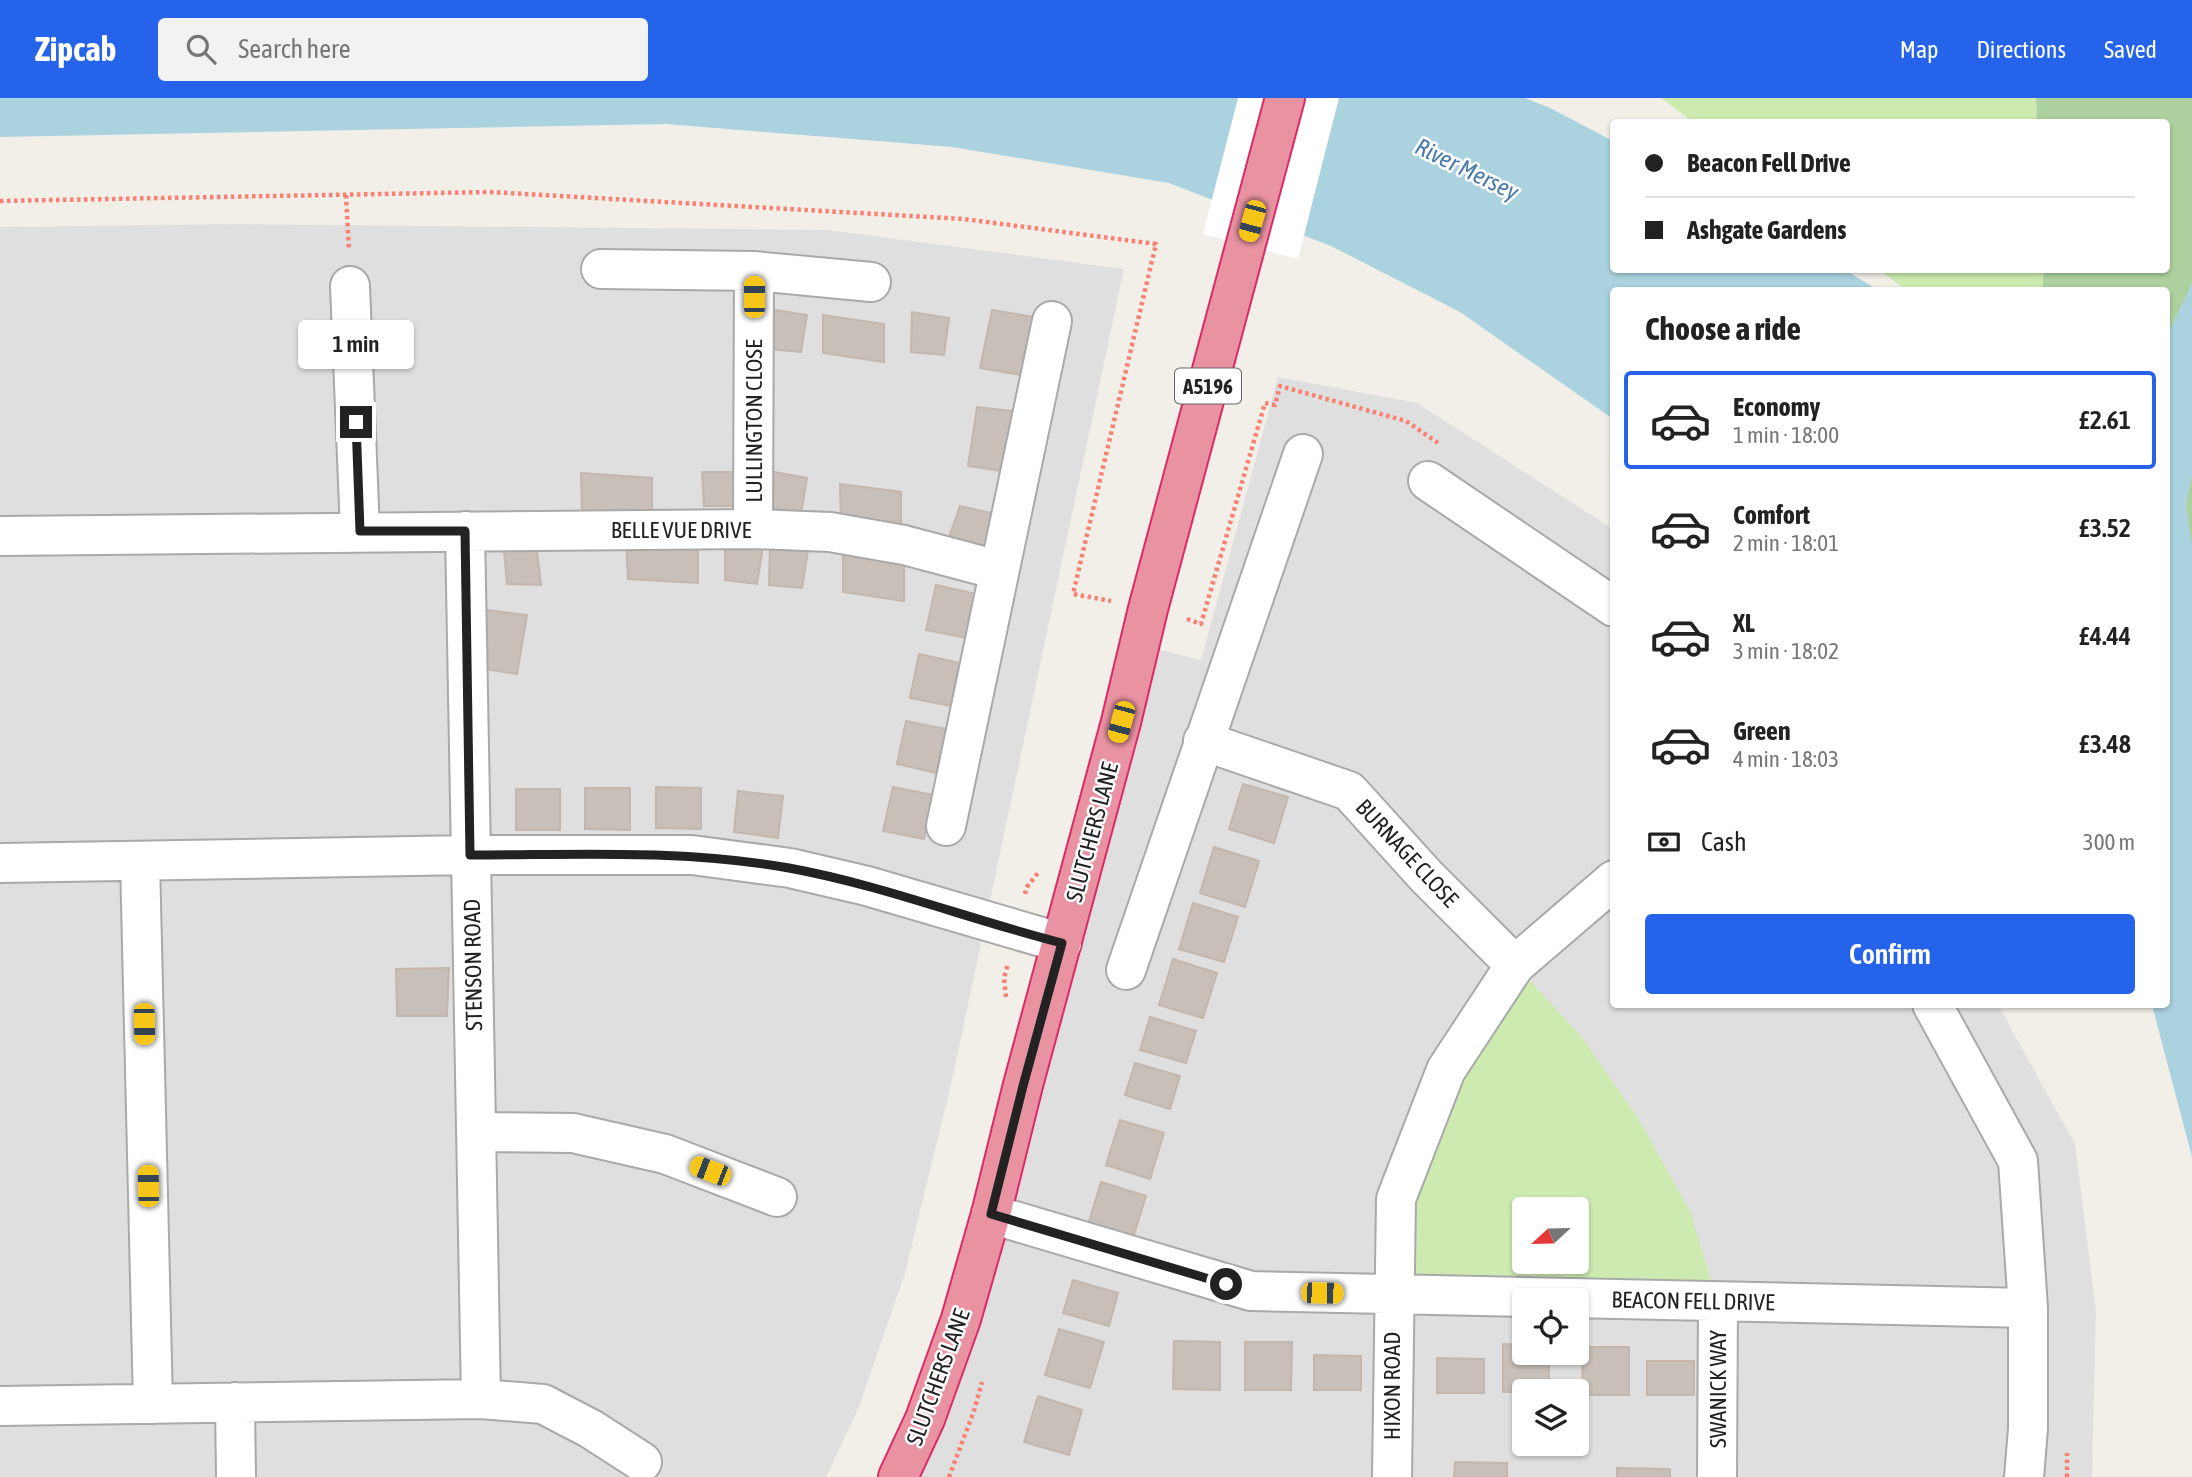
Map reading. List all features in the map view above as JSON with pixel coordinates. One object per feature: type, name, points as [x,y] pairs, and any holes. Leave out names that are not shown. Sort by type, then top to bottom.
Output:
[{"type":"highway","name":"SLUTCHERS LANE","points":[[898,1477],[925,1419],[957,1332],[991,1214],[1121,722],[1148,609],[1285,98]]},
{"type":"street","points":[[601,269],[754,271],[871,282]]},
{"type":"street","name":"LULLINGTON CLOSE","points":[[753,529],[754,271]]},
{"type":"street","points":[[350,286],[360,531]]},
{"type":"street","points":[[946,826],[1052,321]]},
{"type":"street","points":[[1126,970],[1303,454]]},
{"type":"street","points":[[1428,481],[1610,604]]},
{"type":"street","name":"BELLE VUE DRIVE","points":[[0,536],[753,529],[830,532],[904,545],[998,570]]},
{"type":"street","name":"STENSON ROAD","points":[[465,531],[481,1399]]},
{"type":"street","name":"BURNAGE CLOSE","points":[[1203,741],[1349,791],[1426,876],[1515,965]]},
{"type":"street","points":[[0,863],[470,855],[692,855],[790,868],[867,886],[1062,943]]},
{"type":"street","points":[[140,861],[153,1404]]},
{"type":"street","name":"HIXON ROAD","points":[[1392,1477],[1396,1199],[1446,1070],[1515,965],[1610,883]]},
{"type":"street","points":[[1934,1008],[2018,1161],[2028,1308],[2028,1430],[2024,1477]]},
{"type":"street","points":[[476,1132],[573,1133],[666,1154],[777,1197]]},
{"type":"street","name":"BEACON FELL DRIVE","points":[[991,1214],[1251,1291],[2028,1308]]},
{"type":"street","name":"SWANICK WAY","points":[[1717,1477],[1718,1302]]},
{"type":"street","points":[[0,1406],[481,1399],[543,1404],[591,1429],[642,1462]]},
{"type":"street","points":[[234,1402],[236,1477]]},
{"type":"path","points":[[346,195],[350,286]]},
{"type":"path","points":[[1187,619],[1200,624],[1265,403],[1275,405],[1280,386],[1406,421],[1440,444]]},
{"type":"path","points":[[1004,978],[1005,1007]]},
{"type":"shaded area","points":[[239,224],[827,230],[1124,269],[952,1080],[905,1273],[859,1407],[826,1477],[0,1477],[0,227]]},
{"type":"shaded area","points":[[1278,377],[1417,403],[1610,527],[1610,1008],[2000,1008],[2075,1144],[2096,1312],[2092,1477],[905,1477],[1143,646],[1201,660]]},
{"type":"green space","points":[[1661,98],[2036,98],[2037,119],[1689,119]]},
{"type":"green space","points":[[2036,98],[2192,98],[2192,560],[2170,534],[2170,287],[2042,287],[2044,273],[2170,273],[2170,119],[2037,119]]},
{"type":"green space","points":[[1883,273],[2044,273],[2042,287],[1902,287]]},
{"type":"green space","points":[[1516,966],[1581,1036],[1638,1118],[1690,1211],[1717,1300],[1589,1298],[1589,1288],[1512,1288],[1512,1296],[1393,1294],[1397,1199]]},
{"type":"water","name":"River Mersey","points":[[0,98],[1525,98],[1610,139],[1610,273],[1850,273],[1873,287],[1610,287],[1610,417],[1460,312],[1331,246],[1169,183],[952,147],[666,124],[0,137]]},
{"type":"water","points":[[2192,283],[2192,476],[2186,505],[2192,545],[2192,1157],[2153,1008],[2170,1008],[2170,330]]},
{"type":"pier","points":[[1238,98],[1339,98],[1298,259],[1203,234]]},
{"type":"building","points":[[769,309],[807,315],[801,352],[769,349]]},
{"type":"building","points":[[992,310],[1034,317],[1021,375],[980,368]]},
{"type":"building","points":[[912,312],[949,318],[944,355],[911,352]]},
{"type":"building","points":[[823,315],[884,324],[884,362],[823,353]]},
{"type":"building","points":[[977,407],[1019,412],[1008,472],[968,466]]},
{"type":"building","points":[[769,471],[807,478],[801,514],[769,511]]},
{"type":"building","points":[[702,472],[735,472],[738,506],[704,506]]},
{"type":"building","points":[[581,473],[652,478],[652,516],[582,512]]},
{"type":"building","points":[[840,484],[901,492],[901,531],[841,522]]},
{"type":"building","points":[[960,506],[995,514],[988,547],[948,540]]},
{"type":"building","points":[[626,540],[698,545],[698,583],[628,579]]},
{"type":"building","points":[[725,541],[763,547],[757,584],[725,580]]},
{"type":"building","points":[[770,545],[808,551],[802,588],[769,585]]},
{"type":"building","points":[[537,550],[541,585],[507,584],[504,551]]},
{"type":"building","points":[[843,554],[904,562],[904,601],[843,592]]},
{"type":"building","points":[[936,585],[976,594],[967,638],[926,630]]},
{"type":"building","points":[[486,610],[527,615],[517,674],[478,668]]},
{"type":"building","points":[[919,654],[960,663],[951,706],[910,698]]},
{"type":"building","points":[[906,721],[946,729],[937,773],[897,764]]},
{"type":"building","points":[[1243,784],[1288,797],[1274,843],[1229,829]]},
{"type":"building","points":[[656,787],[701,788],[701,829],[656,828]]},
{"type":"building","points":[[893,787],[933,795],[924,839],[883,831]]},
{"type":"building","points":[[585,788],[630,788],[630,830],[585,829]]},
{"type":"building","points":[[516,789],[560,789],[560,830],[516,830]]},
{"type":"building","points":[[738,791],[783,796],[778,838],[734,832]]},
{"type":"building","points":[[1214,847],[1259,861],[1245,907],[1200,893]]},
{"type":"building","points":[[1193,903],[1238,917],[1224,962],[1179,949]]},
{"type":"building","points":[[1173,959],[1217,973],[1203,1018],[1159,1005]]},
{"type":"building","points":[[449,968],[447,1016],[397,1016],[396,969]]},
{"type":"building","points":[[1150,1017],[1196,1031],[1186,1063],[1140,1050]]},
{"type":"building","points":[[1135,1063],[1180,1076],[1170,1109],[1125,1095]]},
{"type":"building","points":[[1120,1120],[1164,1133],[1150,1179],[1106,1165]]},
{"type":"building","points":[[1101,1182],[1146,1196],[1132,1241],[1087,1228]]},
{"type":"building","points":[[1073,1280],[1118,1293],[1109,1326],[1063,1313]]},
{"type":"building","points":[[1059,1329],[1104,1342],[1090,1388],[1045,1375]]},
{"type":"building","points":[[1174,1341],[1220,1342],[1220,1390],[1173,1389]]},
{"type":"building","points":[[1245,1342],[1292,1342],[1291,1390],[1245,1390]]},
{"type":"building","points":[[1503,1344],[1512,1344],[1512,1365],[1549,1365],[1549,1379],[1512,1379],[1512,1392],[1503,1392]]},
{"type":"building","points":[[1589,1347],[1629,1347],[1629,1395],[1589,1395],[1589,1379],[1582,1379],[1583,1365],[1589,1365]]},
{"type":"building","points":[[1314,1355],[1361,1356],[1361,1390],[1314,1390]]},
{"type":"building","points":[[1437,1358],[1484,1359],[1484,1393],[1437,1393]]},
{"type":"building","points":[[1647,1361],[1694,1361],[1694,1395],[1647,1395]]},
{"type":"building","points":[[1038,1396],[1082,1410],[1069,1455],[1024,1442]]},
{"type":"building","points":[[1455,1462],[1507,1463],[1507,1477],[1454,1477]]},
{"type":"building","points":[[1617,1468],[1670,1469],[1670,1477],[1617,1477]]},
{"type":"route","points":[[356,422],[360,531],[465,531],[470,855],[692,855],[790,868],[867,886],[1016,932],[1062,943],[991,1214],[1226,1284]]}]
